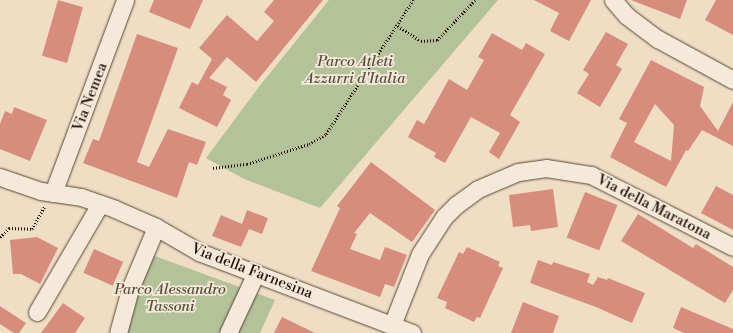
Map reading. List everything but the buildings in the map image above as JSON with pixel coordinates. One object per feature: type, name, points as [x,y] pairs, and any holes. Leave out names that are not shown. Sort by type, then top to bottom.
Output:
[{"type":"street","name":"Via Nemea","points":[[53,193],[125,0]]},
{"type":"street","points":[[612,0],[627,16],[664,43],[733,80]]},
{"type":"street","name":"Via della Maratona","points":[[392,325],[420,254],[444,217],[456,205],[478,189],[518,172],[546,168],[591,175],[733,247]]},
{"type":"street","points":[[0,177],[53,193]]},
{"type":"street","name":"Via della Farnesina","points":[[53,193],[100,204],[156,227],[193,249],[412,333]]},
{"type":"street","points":[[38,312],[100,204]]},
{"type":"street","points":[[118,333],[130,289],[156,227]]},
{"type":"street","points":[[228,333],[256,273]]},
{"type":"path","points":[[213,168],[247,164],[309,144],[326,134],[398,26],[413,0]]},
{"type":"path","points":[[398,26],[421,41],[437,40],[475,0]]},
{"type":"path","points":[[0,236],[9,228],[32,229],[53,193]]},
{"type":"green space","name":"Parco Atleti Azzurri d'Italia","points":[[329,0],[498,0],[320,208],[244,179],[206,158],[258,88]]},
{"type":"green space","name":"Parco Alessandro Tassoni","points":[[152,255],[275,300],[260,333],[127,333],[138,286]]}]
